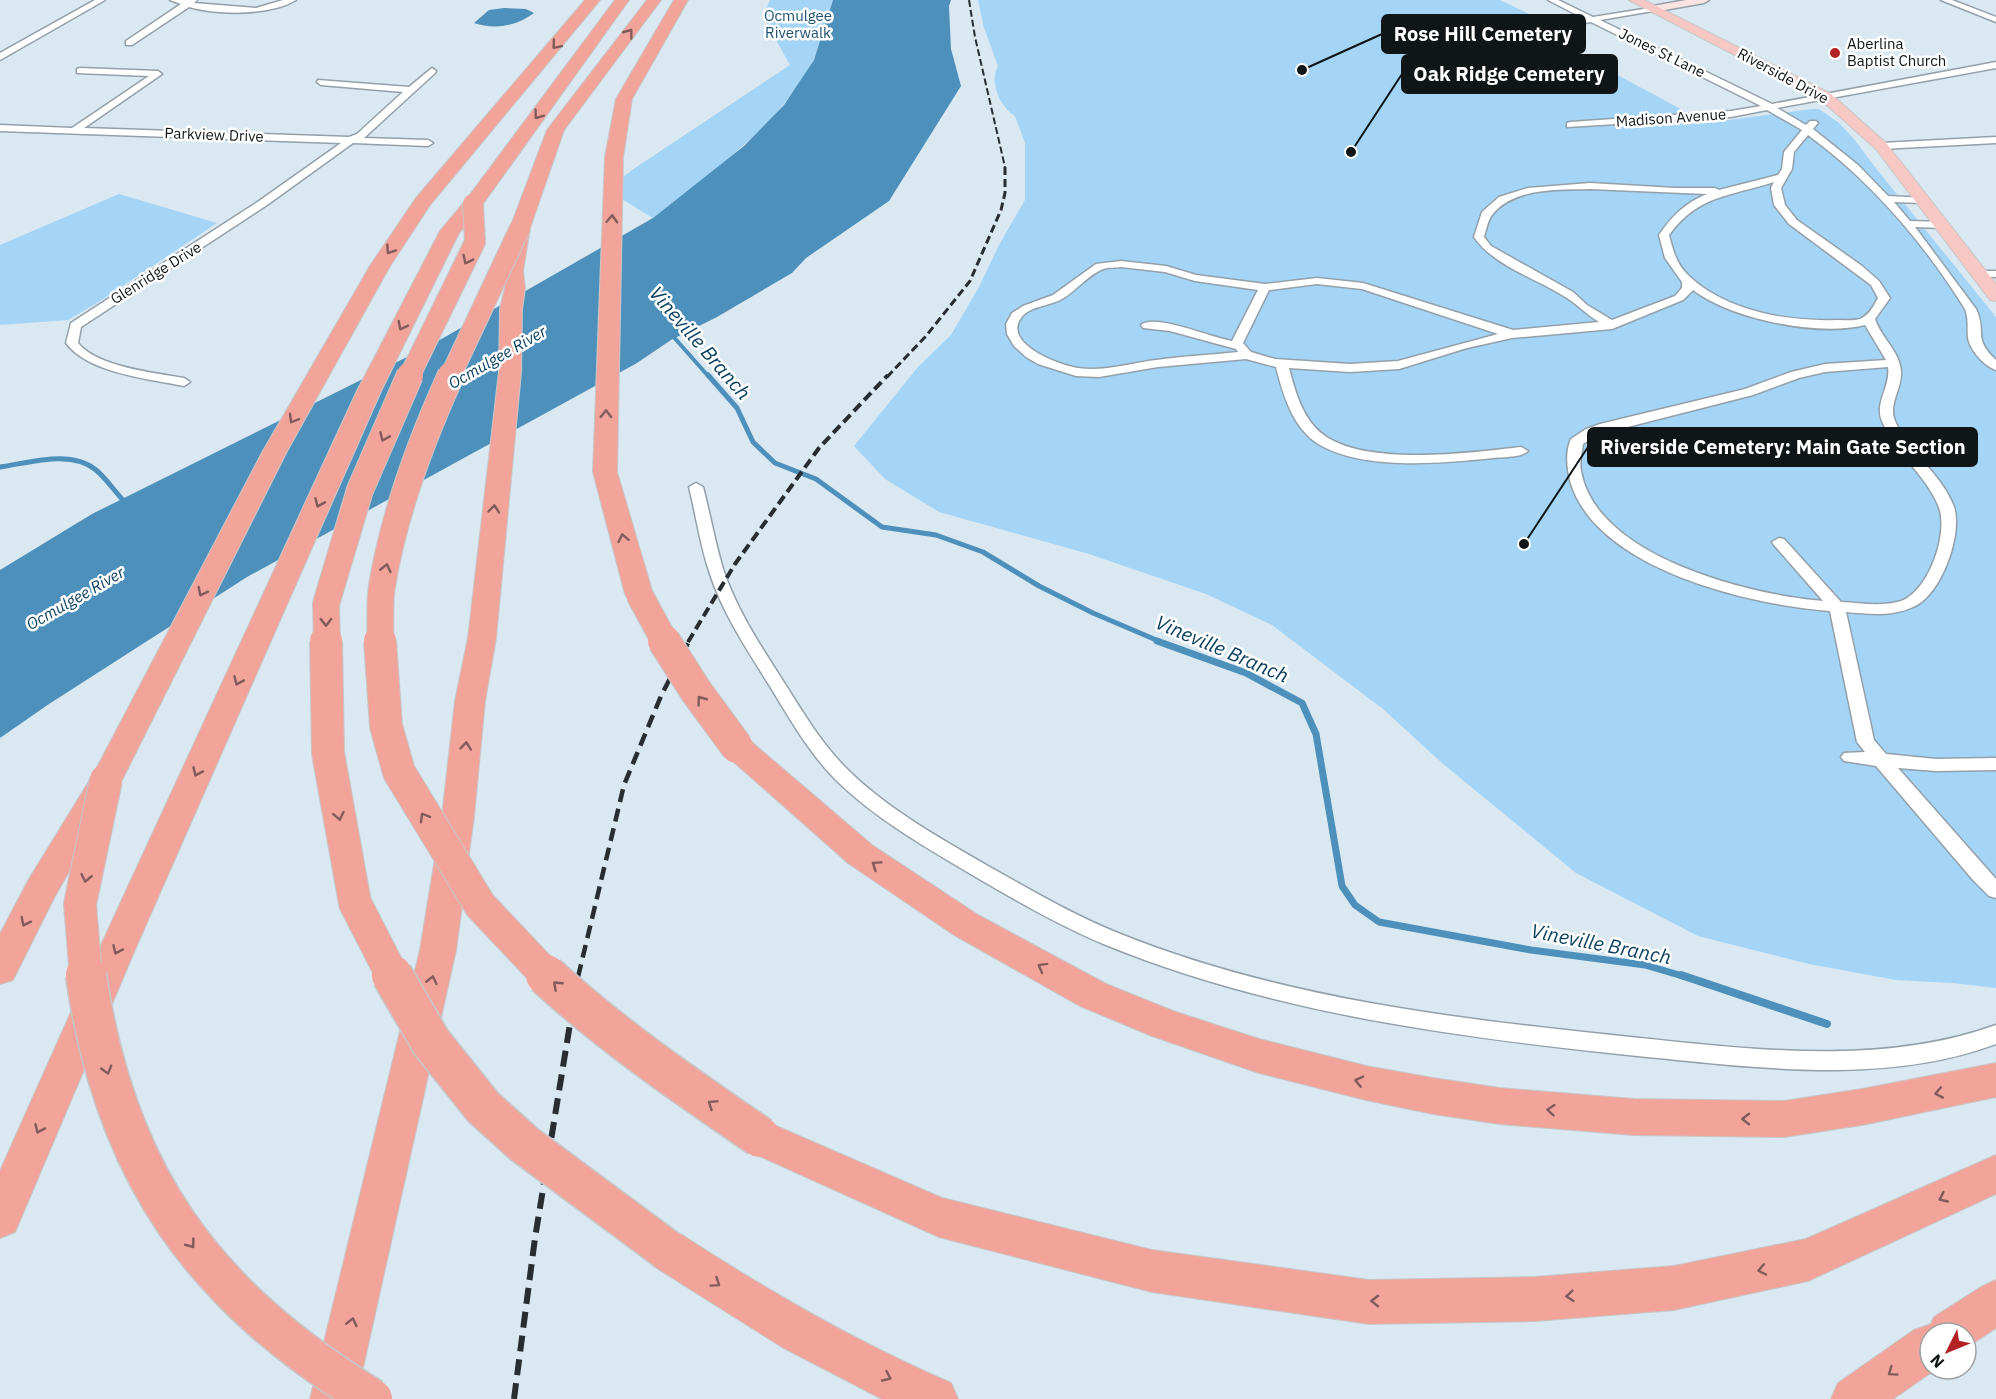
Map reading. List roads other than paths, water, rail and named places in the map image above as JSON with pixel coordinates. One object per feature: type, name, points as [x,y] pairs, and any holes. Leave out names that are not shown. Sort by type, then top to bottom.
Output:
[{"type":"highway","points":[[0,969],[41,889],[106,780],[275,450],[380,266],[423,202],[593,0]]},
{"type":"highway","points":[[0,1218],[369,391],[450,231],[473,204],[622,0]]},
{"type":"highway","points":[[654,0],[556,130],[520,228],[428,425],[402,500],[382,588],[380,658],[386,726],[399,772],[435,836],[480,904],[538,968],[588,1014],[667,1073],[760,1137],[939,1217],[1152,1270],[1369,1302],[1535,1299],[1674,1288],[1808,1260],[1996,1174]]},
{"type":"highway","points":[[681,0],[624,99],[614,157],[605,472],[639,594],[663,642],[693,690],[737,747],[860,854],[966,925],[1093,995],[1165,1025],[1296,1066],[1366,1083],[1500,1106],[1634,1117],[1784,1119],[1862,1107],[1996,1080]]},
{"type":"highway","points":[[473,204],[475,242],[406,383],[360,490],[326,604],[328,753],[356,903],[404,999],[430,1042],[483,1107],[524,1144],[668,1250],[724,1288],[787,1326],[855,1362],[935,1399]]},
{"type":"highway","points":[[333,1399],[438,950],[458,816],[470,701],[482,638],[510,372],[511,309],[515,288],[513,271],[520,228]]},
{"type":"highway","points":[[106,780],[80,907],[89,1001],[124,1128],[142,1168],[165,1208],[192,1246],[224,1284],[261,1320],[302,1354],[372,1399]]},
{"type":"highway","points":[[1968,1321],[1996,1302]]},
{"type":"highway","points":[[1854,1399],[1918,1354]]},
{"type":"main road","name":"Riverside Drive","points":[[1635,0],[1826,98],[1881,146],[1996,296]]},
{"type":"street","points":[[0,57],[101,0]]},
{"type":"street","points":[[174,0],[190,2],[199,7],[256,10],[292,0]]},
{"type":"street","name":"Jones St Lane","points":[[1552,0],[1810,127],[1885,199],[1906,224],[1974,314],[1976,321],[1973,335],[1978,348],[1996,366]]},
{"type":"street","points":[[1523,31],[1704,0]]},
{"type":"street","points":[[1945,0],[1996,20]]},
{"type":"street","points":[[129,43],[190,2]]},
{"type":"street","name":"Madison Avenue","points":[[1570,125],[1694,117],[1769,107],[1996,65]]},
{"type":"street","points":[[73,131],[158,74],[80,70]]},
{"type":"street","name":"Glenridge Drive","points":[[184,382],[127,370],[79,352],[72,343],[75,326],[263,203],[351,140],[360,136],[432,70]]},
{"type":"street","points":[[321,82],[411,90]]},
{"type":"street","points":[[1612,325],[1583,307],[1569,294],[1487,248],[1479,237],[1481,220],[1501,202],[1539,189],[1590,185],[1719,192],[1750,187],[1778,178],[1787,169],[1789,152],[1810,127]]},
{"type":"street","name":"Parkview Drive","points":[[0,128],[429,143]]},
{"type":"street","points":[[1881,146],[1996,140]]},
{"type":"street","points":[[1719,192],[1694,204],[1673,222],[1664,236],[1671,261],[1688,281],[1715,298],[1779,319],[1822,324],[1858,323],[1869,319],[1884,298],[1882,290],[1874,279],[1804,232],[1787,216],[1776,195],[1778,178]]},
{"type":"street","points":[[1750,187],[1776,195]]},
{"type":"street","points":[[1670,191],[1694,204]]},
{"type":"street","points":[[1885,199],[1923,200]]},
{"type":"street","points":[[1906,224],[1942,225]]},
{"type":"street","points":[[1243,350],[1099,373],[1076,372],[1042,361],[1030,354],[1017,340],[1012,324],[1016,315],[1027,308],[1057,297],[1100,266],[1121,264],[1158,268],[1195,278],[1265,287],[1317,281],[1363,286],[1512,334]]},
{"type":"street","points":[[1979,274],[1996,274]]},
{"type":"street","points":[[1147,325],[1180,329],[1243,350],[1262,361],[1350,368],[1399,365],[1464,345],[1512,334],[1612,325],[1635,318],[1682,296],[1688,289],[1688,281]]},
{"type":"street","points":[[1243,350],[1239,336],[1265,287]]},
{"type":"street","points":[[1682,296],[1715,298]]},
{"type":"street","points":[[1869,319],[1870,325],[1889,350],[1893,363],[1894,386],[1886,407],[1886,417],[1908,453],[1944,499],[1951,517],[1952,530],[1936,571],[1917,599],[1893,608],[1838,607],[1728,589],[1700,579],[1647,554],[1617,535],[1590,510],[1579,486],[1574,448],[1576,442],[1605,427],[1749,392],[1795,375],[1825,368],[1893,363]]},
{"type":"street","points":[[1282,364],[1291,401],[1299,415],[1325,442],[1339,448],[1374,456],[1411,458],[1479,456],[1521,451]]},
{"type":"street","points":[[696,487],[715,566],[732,611],[808,732],[842,774],[886,810],[961,860],[1032,901],[1113,939],[1243,983],[1308,1000],[1372,1012],[1543,1037],[1721,1054],[1827,1059],[1926,1054],[1996,1035]]},
{"type":"street","points":[[1779,542],[1838,607],[1866,742],[1996,891]]},
{"type":"street","points":[[1851,757],[1936,765],[1996,764]]},
{"type":"water","name":"Ocmulgee River","points":[[833,0],[951,0],[949,6],[951,49],[961,86],[889,201],[806,258],[792,273],[717,317],[671,340],[637,363],[247,577],[0,738],[0,570],[92,514],[431,345],[653,218],[744,146],[784,105],[814,60]]},
{"type":"water","points":[[526,9],[534,13],[506,26],[474,23],[489,10]]},
{"type":"waterway","name":"Vineville Branch","points":[[671,334],[709,377]]},
{"type":"waterway","name":"Vineville Branch","points":[[708,375],[737,408],[753,442],[775,463],[816,479],[882,527],[936,535],[983,552],[1039,586],[1093,613],[1161,642]]},
{"type":"waterway","points":[[0,467],[50,459],[75,460],[96,470],[128,505]]},
{"type":"waterway","name":"Vineville Branch","points":[[1157,641],[1246,673],[1302,703],[1316,734],[1342,886],[1355,905],[1379,922],[1531,950],[1645,965],[1686,977]]},
{"type":"waterway","name":"Vineville Branch","points":[[1681,975],[1827,1024]]},
{"type":"railway","points":[[969,0],[975,37],[1005,167]]},
{"type":"railway","points":[[887,377],[926,336],[970,281],[1001,210],[1005,193],[1005,167]]},
{"type":"railway","points":[[688,642],[735,564],[819,448],[888,375]]},
{"type":"railway","points":[[578,977],[624,785],[661,696],[689,641]]},
{"type":"railway","points":[[514,1399],[535,1238],[578,975]]},
{"type":"place","name":"Aberlina Baptist Church","points":[[1835,53]]},
{"type":"place","name":"Rose Hill Cemetery","points":[[1302,70]]},
{"type":"place","name":"Oak Ridge Cemetery","points":[[1351,152]]},
{"type":"place","name":"Riverside Cemetery: Main Gate Section","points":[[1524,544]]},
{"type":"park label","name":"Ocmulgee Riverwalk","points":[[798,24]]}]
